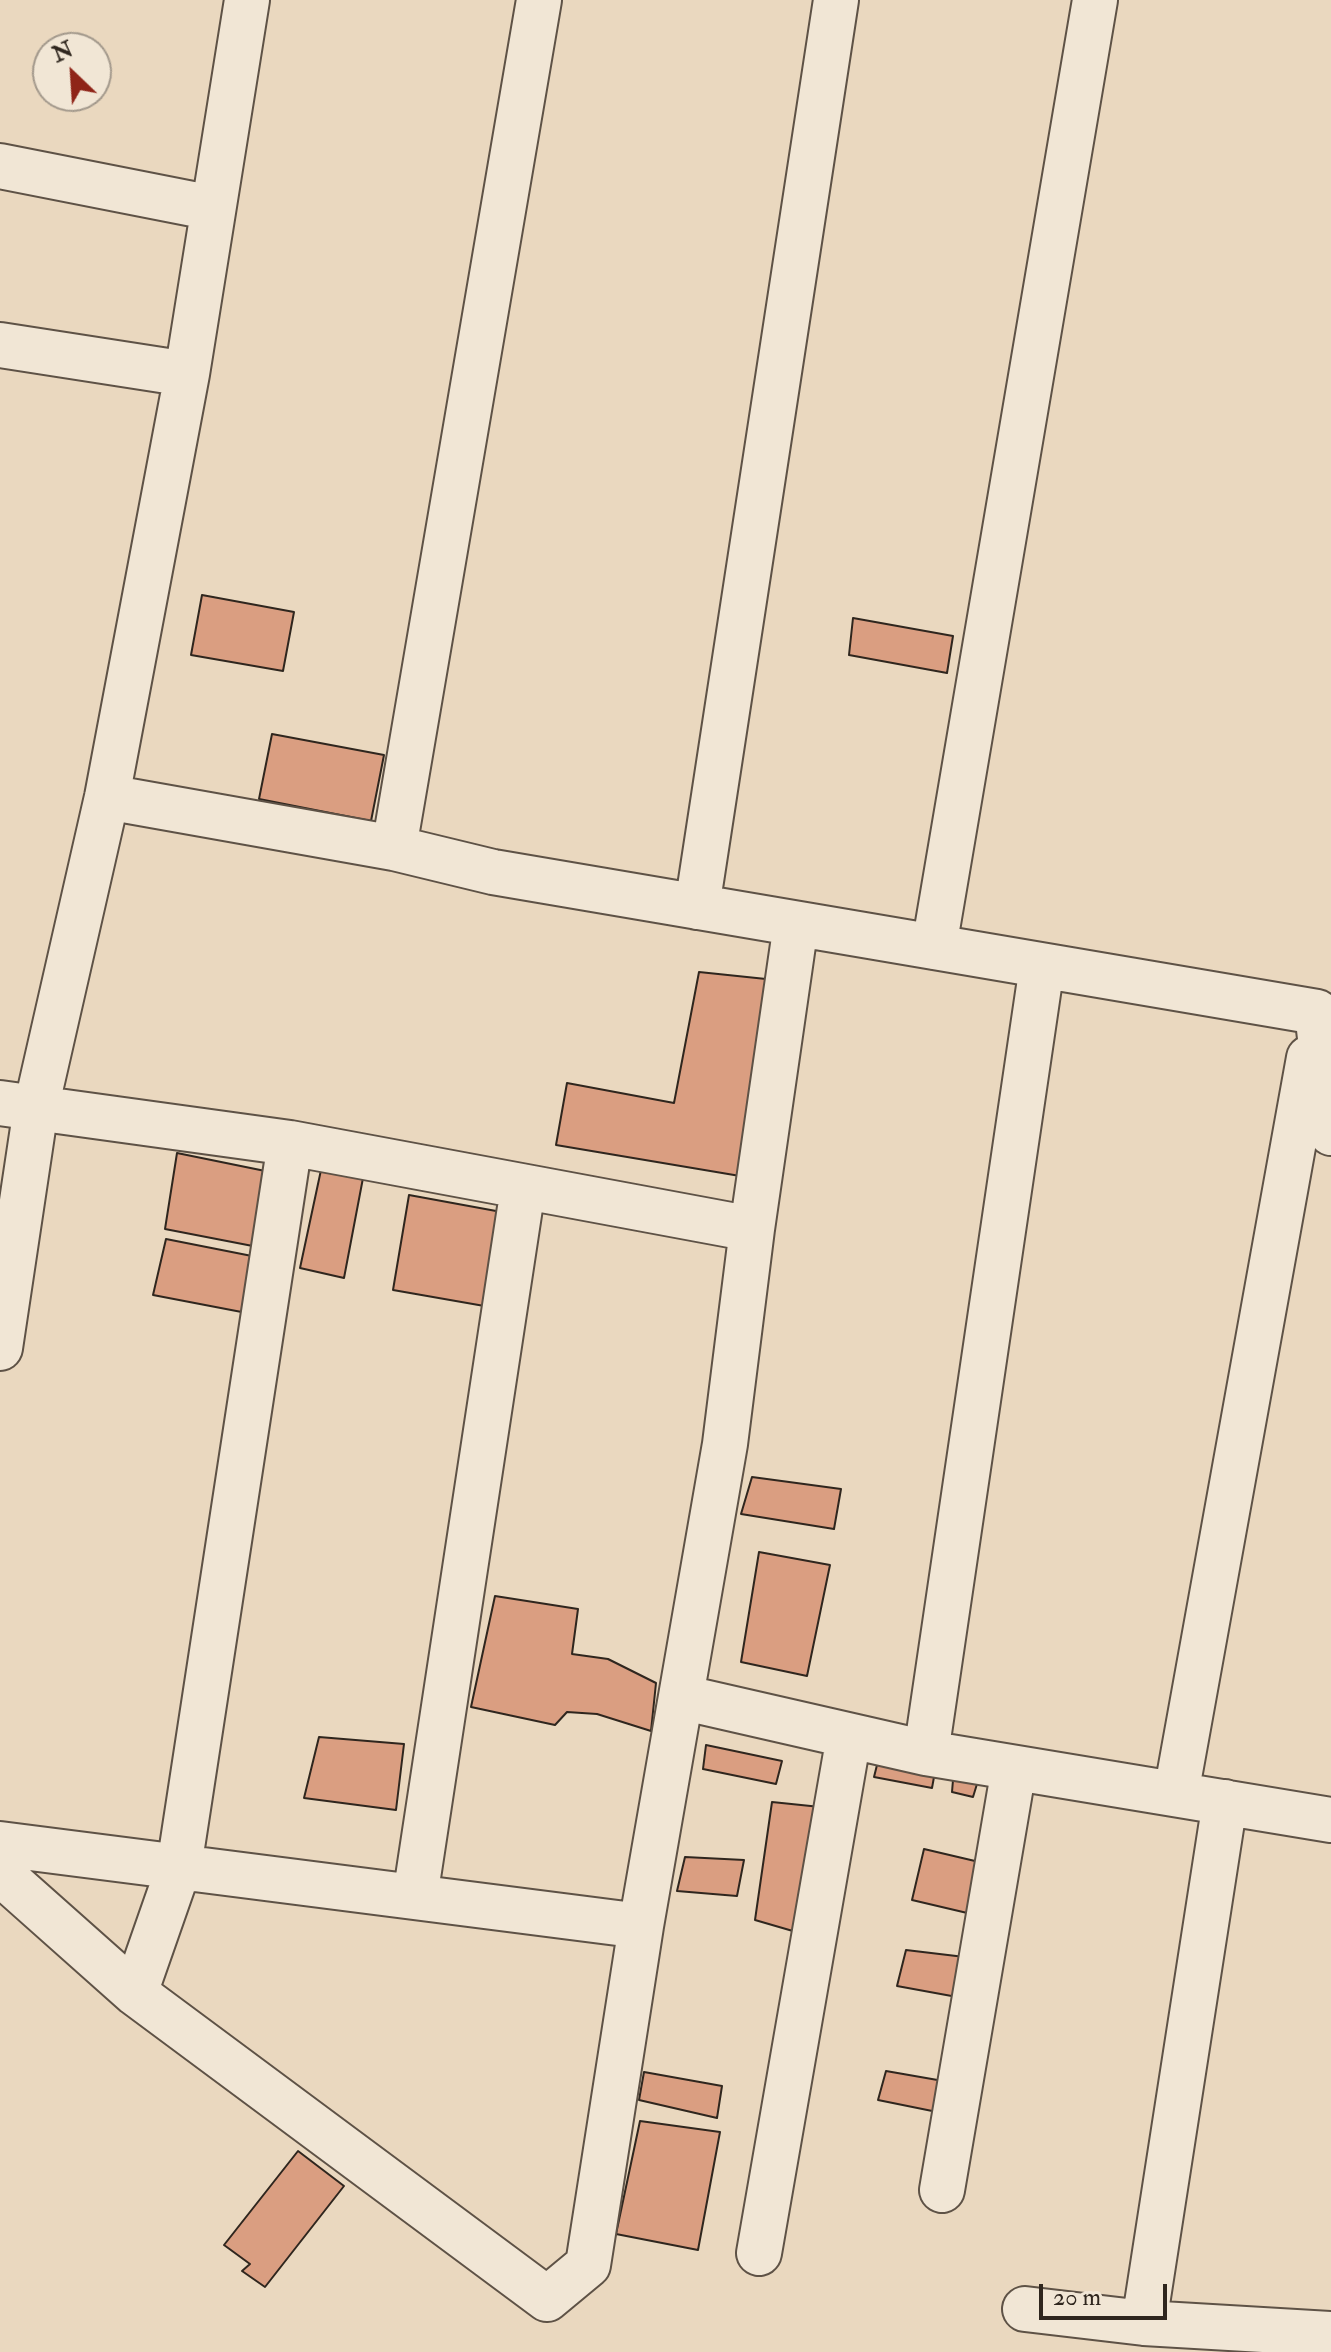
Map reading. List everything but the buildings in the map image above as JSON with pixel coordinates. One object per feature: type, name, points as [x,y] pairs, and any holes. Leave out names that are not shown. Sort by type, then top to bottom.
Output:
[{"type":"street","points":[[0,1348],[18,1106],[107,797],[187,374],[247,0]]},
{"type":"street","points":[[394,848],[539,0]]},
{"type":"street","points":[[697,907],[836,0]]},
{"type":"street","points":[[934,947],[1095,0]]},
{"type":"street","points":[[0,166],[213,208]]},
{"type":"street","points":[[0,345],[187,374]]},
{"type":"street","points":[[107,797],[394,848],[493,872],[1317,1012]]},
{"type":"street","points":[[0,1873],[135,1993],[547,2299],[588,2265],[641,1926],[725,1444],[796,924]]},
{"type":"street","points":[[926,1753],[1042,966]]},
{"type":"street","points":[[1317,1012],[1331,1133]]},
{"type":"street","points":[[1176,1794],[1317,1012]]},
{"type":"street","points":[[18,1106],[290,1143],[752,1229]]},
{"type":"street","points":[[135,1993],[179,1867],[290,1143]]},
{"type":"street","points":[[415,1897],[523,1188]]},
{"type":"street","points":[[681,1697],[926,1753],[1331,1820]]},
{"type":"street","points":[[759,2253],[849,1736]]},
{"type":"street","points":[[942,2190],[1014,1768]]},
{"type":"street","points":[[1144,2323],[1225,1802]]},
{"type":"street","points":[[0,1844],[641,1926]]},
{"type":"street","points":[[1025,2309],[1144,2323],[1331,2334]]}]
